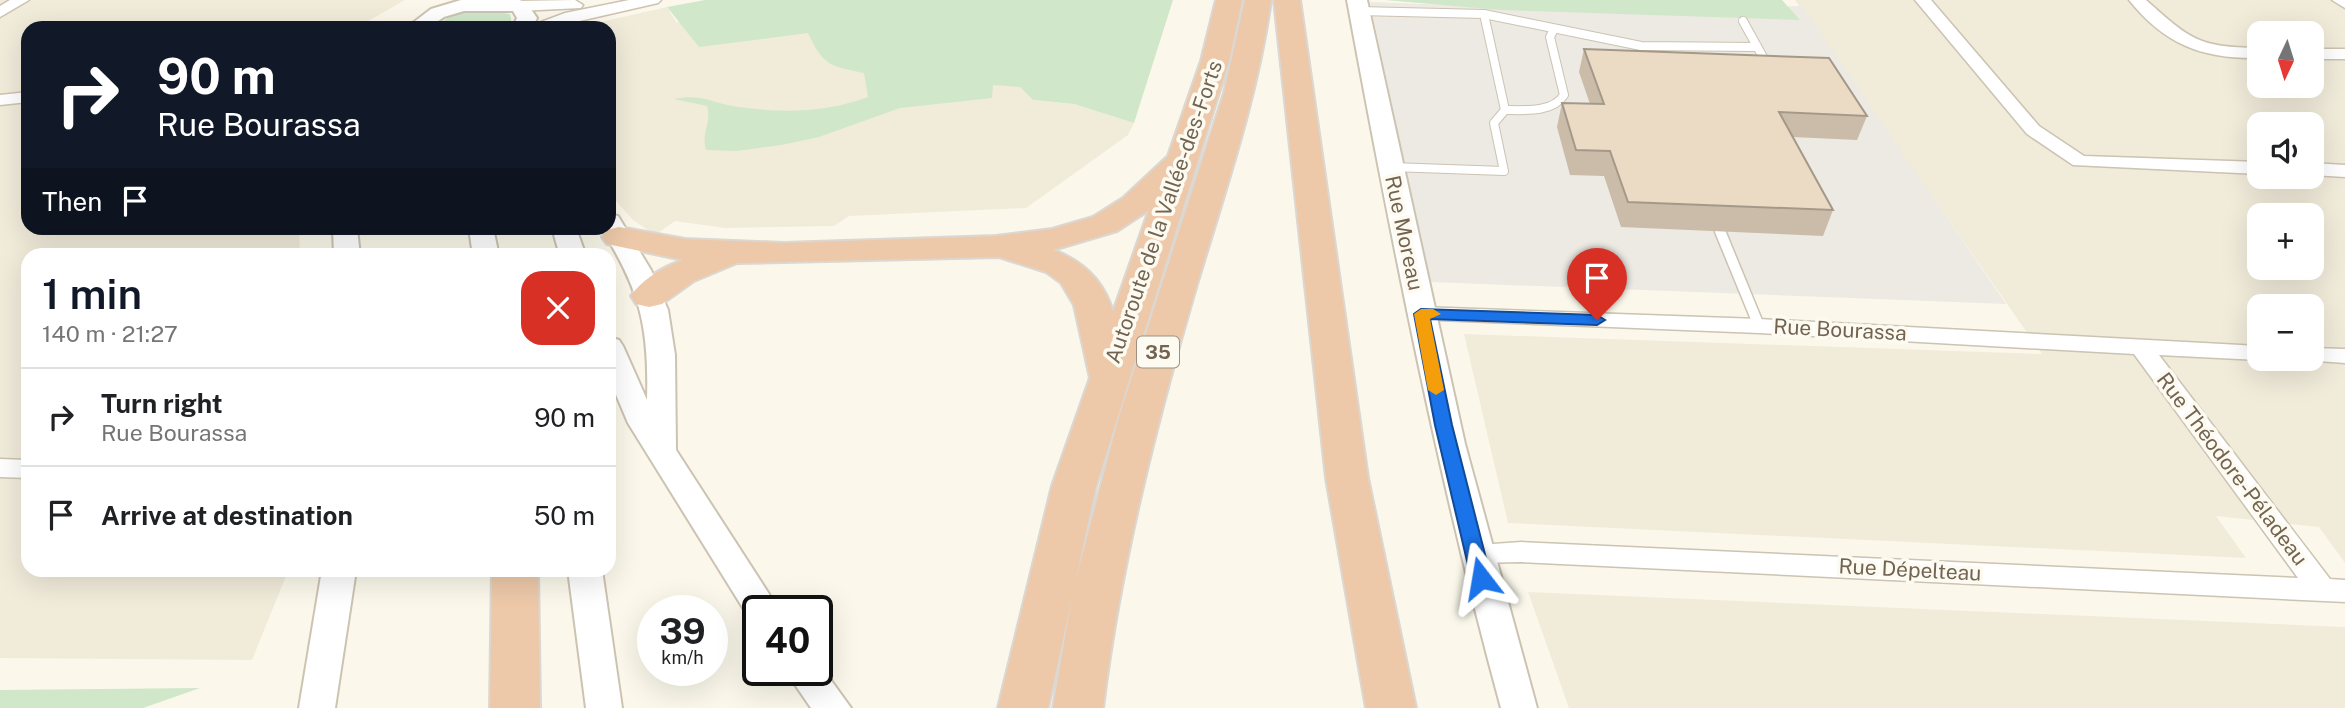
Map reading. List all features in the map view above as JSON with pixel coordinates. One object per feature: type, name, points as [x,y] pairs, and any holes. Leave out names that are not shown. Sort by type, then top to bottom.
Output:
[{"type":"highway","name":"Autoroute de la Vallée-des-Forts","points":[[1023,708],[1063,524],[1108,378],[1216,61],[1229,0]]},
{"type":"highway","name":"Autoroute de la Vallée-des-Forts","points":[[1078,708],[1092,612],[1118,487],[1236,102],[1258,0]]},
{"type":"highway","points":[[1287,0],[1347,478],[1391,708]]},
{"type":"highway","points":[[616,230],[654,246],[726,255],[997,246],[1075,233],[1117,218],[1145,196],[1184,156]]},
{"type":"highway","points":[[997,246],[1055,262],[1087,287],[1095,308],[1108,378]]},
{"type":"highway","points":[[649,296],[681,273],[726,255]]},
{"type":"highway","points":[[515,577],[515,708]]},
{"type":"street","points":[[2,10],[21,0]]},
{"type":"street","points":[[422,21],[435,7],[489,1],[519,6],[560,6],[604,0]]},
{"type":"street","points":[[555,21],[653,0]]},
{"type":"street","points":[[1923,0],[2033,130],[2080,161],[2247,167]]},
{"type":"street","points":[[2137,0],[2183,41],[2225,53],[2247,53]]},
{"type":"street","points":[[2340,0],[2345,4]]},
{"type":"street","name":"Rue Moreau","points":[[1358,5],[1443,425],[1475,553],[1519,708]]},
{"type":"street","points":[[519,6],[527,18],[526,21]]},
{"type":"street","points":[[2324,54],[2345,54]]},
{"type":"street","points":[[0,100],[21,98]]},
{"type":"street","points":[[2324,170],[2345,171]]},
{"type":"street","points":[[616,233],[649,296],[658,321],[662,357],[660,452]]},
{"type":"street","name":"Rue Bourassa","points":[[1421,314],[1759,326],[2247,352]]},
{"type":"street","name":"Rue Théodore-Péladeau","points":[[2142,348],[2334,590]]},
{"type":"street","points":[[2324,355],[2345,356]]},
{"type":"street","points":[[616,362],[639,414],[660,452],[753,595]]},
{"type":"street","points":[[0,468],[21,469]]},
{"type":"street","name":"Rue Dépelteau","points":[[1475,553],[1521,552],[2334,590]]},
{"type":"street","points":[[317,708],[338,577]]},
{"type":"street","points":[[586,577],[604,708]]},
{"type":"street","points":[[816,686],[833,708]]},
{"type":"lane","points":[[1358,5],[1484,14],[1641,46],[1757,47]]},
{"type":"lane","points":[[1484,14],[1505,110]]},
{"type":"lane","points":[[1744,21],[1775,79]]},
{"type":"lane","points":[[1391,167],[1504,171],[1494,123],[1505,110],[1537,110],[1561,100],[1564,95],[1550,37],[1554,29]]},
{"type":"lane","points":[[1720,231],[1759,326]]},
{"type":"shaded area","points":[[0,0],[405,0],[368,21],[21,21],[21,235],[299,235],[300,248],[21,248],[21,577],[286,577],[252,660],[0,658]]},
{"type":"shaded area","points":[[1795,0],[2345,0],[2345,563],[2319,527],[2216,516],[2246,558],[1508,523],[1464,334],[2042,354]]},
{"type":"shaded area","points":[[1370,2],[1668,13],[1695,8],[1802,6],[2006,304],[1430,282]]},
{"type":"shaded area","points":[[667,7],[676,22],[974,38],[1033,100],[1074,104],[1134,123],[1128,135],[1026,208],[849,216],[834,226],[725,228],[675,221],[655,235],[633,220],[616,201],[616,21],[605,21]]},
{"type":"shaded area","points":[[1528,592],[2345,627],[2345,708],[1569,708]]},
{"type":"green space","points":[[705,0],[1173,0],[1134,123],[1074,104],[1033,100],[1020,87],[993,85],[992,98],[900,108],[819,137],[737,151],[706,150],[707,106],[674,99],[699,98],[738,107],[771,110],[820,109],[868,97],[864,73],[828,62],[818,52],[808,33],[699,47],[667,7]]},
{"type":"green space","points":[[1385,0],[1782,0],[1800,20],[1500,10]]},
{"type":"green space","points":[[479,9],[510,14],[511,21],[443,21],[453,15]]},
{"type":"green space","points":[[200,688],[143,708],[0,708],[0,690]]},
{"type":"building","points":[[1584,49],[1829,58],[1867,116],[1779,112],[1833,210],[1628,202],[1610,151],[1576,150],[1562,103],[1604,104]]},
{"type":"slow traffic","points":[[1433,314],[1421,314],[1436,390]]},
{"type":"route","points":[[1481,578],[1443,425],[1421,314],[1597,320]]}]
